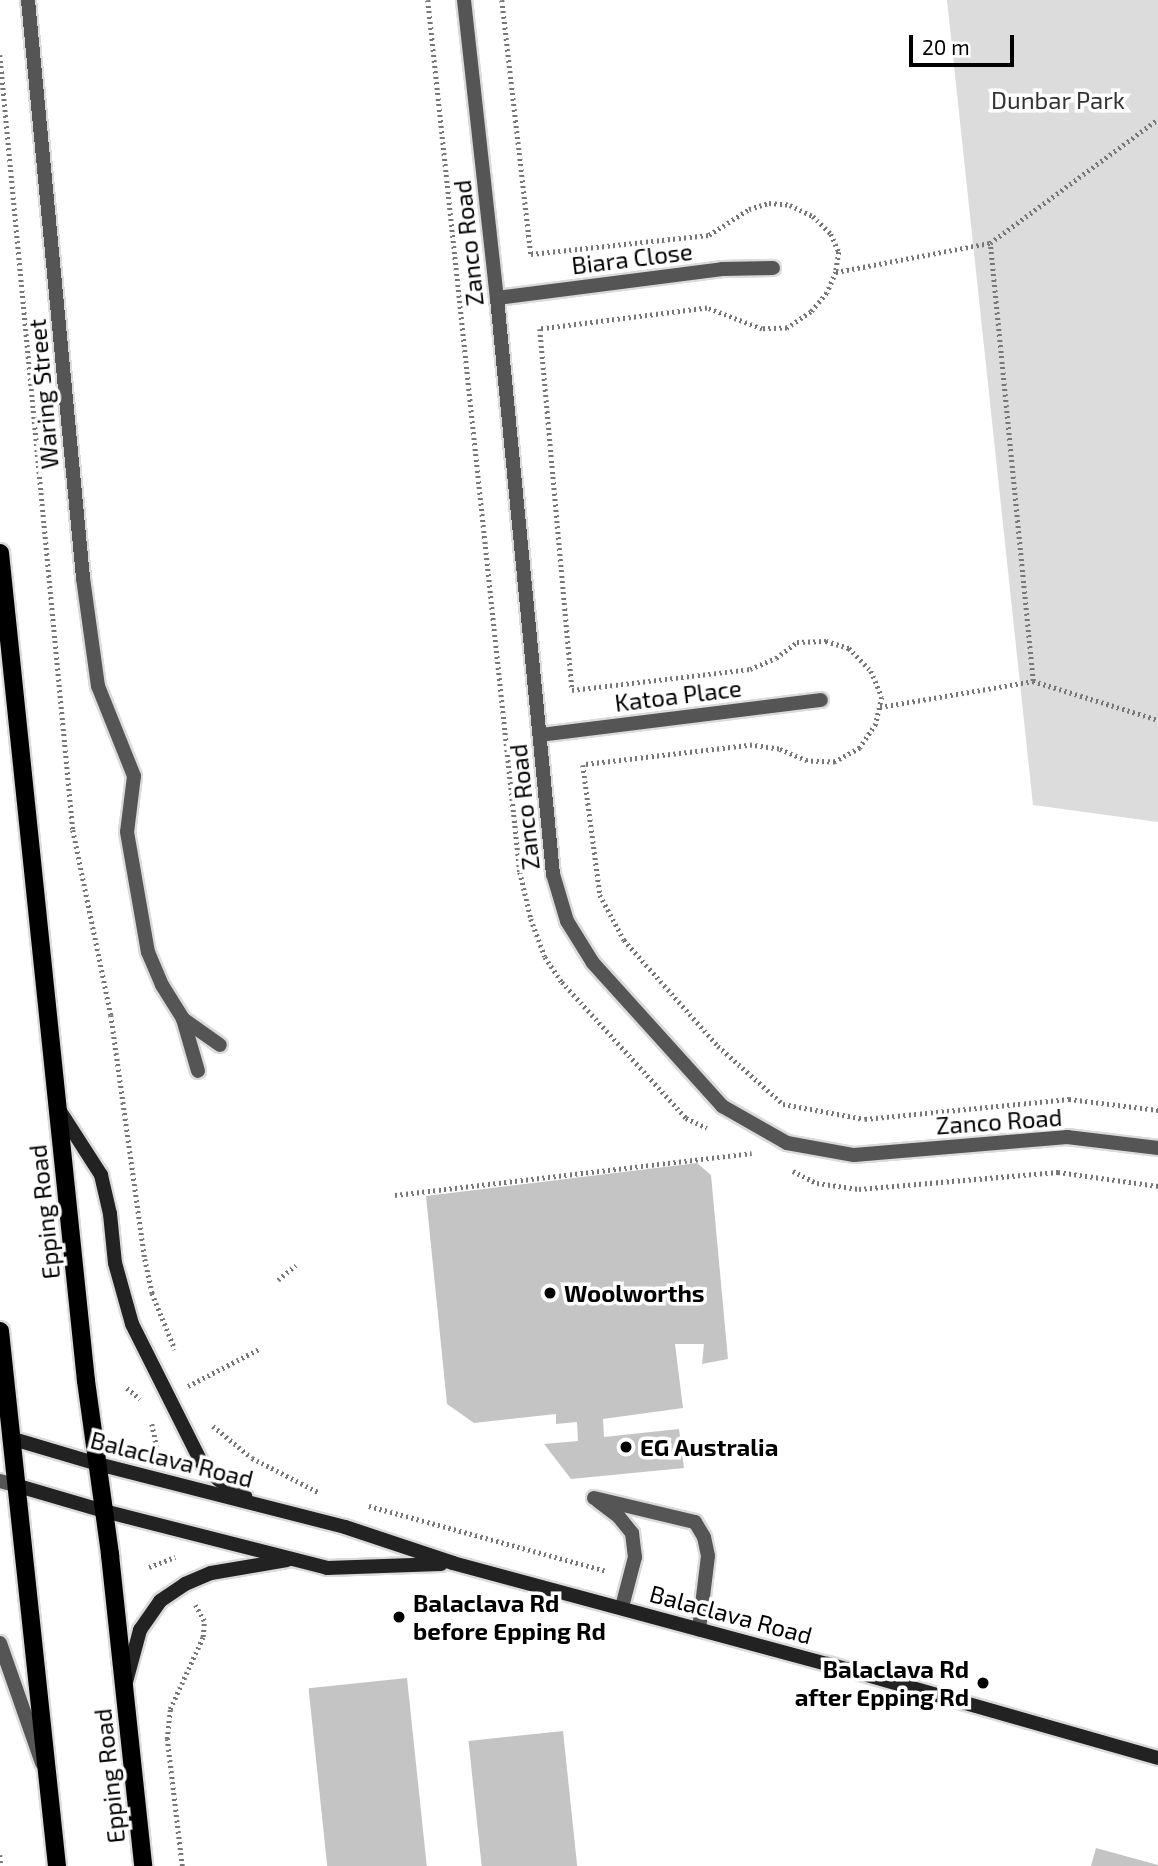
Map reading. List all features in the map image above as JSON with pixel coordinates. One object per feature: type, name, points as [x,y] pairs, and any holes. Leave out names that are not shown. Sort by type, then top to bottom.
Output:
[{"type":"main road","name":"Epping Road","points":[[0,553],[85,1372],[104,1511],[143,1866]]},
{"type":"main road","points":[[58,1108],[101,1175],[124,1304],[188,1442],[201,1462],[219,1480],[258,1504]]},
{"type":"main road","points":[[0,1331],[7,1483],[57,1866]]},
{"type":"main road","name":"Balaclava Road","points":[[5,1436],[98,1464],[345,1527],[453,1563],[622,1607],[1158,1758]]},
{"type":"main road","name":"Balaclava Road","points":[[7,1483],[104,1511],[327,1567],[453,1563]]},
{"type":"main road","points":[[124,1690],[140,1630],[160,1601],[185,1584],[211,1573],[292,1559]]},
{"type":"street","name":"Waring Street","points":[[28,0],[83,578],[98,686],[134,776],[127,832],[148,953],[162,985],[183,1019]]},
{"type":"street","name":"Zanco Road","points":[[464,0],[497,298],[553,874],[567,921],[593,963],[722,1105],[787,1143],[854,1155],[1067,1137],[1158,1148]]},
{"type":"street","name":"Biara Close","points":[[497,298],[722,269],[773,268]]},
{"type":"street","name":"Katoa Place","points":[[540,735],[821,700]]},
{"type":"street","points":[[183,1019],[220,1045]]},
{"type":"street","points":[[183,1019],[198,1071]]},
{"type":"street","points":[[622,1607],[635,1557],[632,1533],[620,1517],[594,1498],[695,1522],[705,1537],[708,1556],[699,1629]]},
{"type":"street","points":[[0,1643],[46,1775]]},
{"type":"path","points":[[428,0],[518,858],[531,919],[545,957],[562,982],[686,1118],[709,1129]]},
{"type":"path","points":[[502,0],[531,254],[709,235],[750,209],[769,203],[790,205],[813,216],[831,234],[839,252],[836,272],[827,293],[811,312],[788,328],[762,329],[706,308],[540,329],[572,690],[750,669],[776,658],[797,642],[826,641],[849,648],[871,671],[882,696],[876,724],[859,748],[835,762],[807,761],[779,749],[752,745],[583,765],[600,895],[624,940],[718,1046],[783,1104],[865,1119],[1069,1099],[1158,1110]]},
{"type":"path","points":[[0,55],[73,830],[111,1015],[145,1259],[152,1293],[180,1360]]},
{"type":"path","points":[[836,272],[990,243],[1158,119]]},
{"type":"path","points":[[990,243],[1033,681]]},
{"type":"path","points":[[880,707],[1033,681],[1158,720]]},
{"type":"path","points":[[395,1195],[702,1157],[757,1153],[745,1147]]},
{"type":"path","points":[[781,1165],[817,1183],[859,1189],[1058,1172],[1158,1186]]},
{"type":"path","points":[[278,1280],[296,1265]]},
{"type":"path","points":[[192,1385],[258,1349]]},
{"type":"path","points":[[186,1372],[197,1395]]},
{"type":"path","points":[[207,1415],[225,1438],[252,1458],[283,1476],[333,1496]]},
{"type":"path","points":[[358,1503],[616,1573]]},
{"type":"path","points":[[149,1567],[175,1558]]},
{"type":"path","points":[[182,1866],[167,1739],[170,1709],[203,1637],[204,1621],[192,1599]]},
{"type":"path","points":[[0,1855],[1,1866]]},
{"type":"green space","name":"Dunbar Park","points":[[947,0],[1158,0],[1158,822],[1033,805]]},
{"type":"building","points":[[697,1163],[711,1175],[728,1359],[702,1364],[704,1344],[675,1344],[683,1408],[603,1419],[604,1437],[679,1429],[684,1468],[571,1479],[544,1444],[578,1441],[577,1422],[556,1424],[556,1414],[474,1423],[447,1404],[426,1196]]},
{"type":"building","points":[[407,1678],[427,1866],[327,1866],[309,1688]]},
{"type":"building","points":[[563,1731],[577,1866],[482,1866],[469,1741]]},
{"type":"building","points":[[1096,1848],[1158,1865],[1158,1866],[1091,1866]]},
{"type":"place","name":"Woolworths","points":[[550,1293]]},
{"type":"place","name":"EG Australia","points":[[626,1447]]},
{"type":"place","name":"Balaclava Rd before Epping Rd","points":[[399,1617]]},
{"type":"place","name":"Balaclava Rd after Epping Rd","points":[[983,1683]]}]
